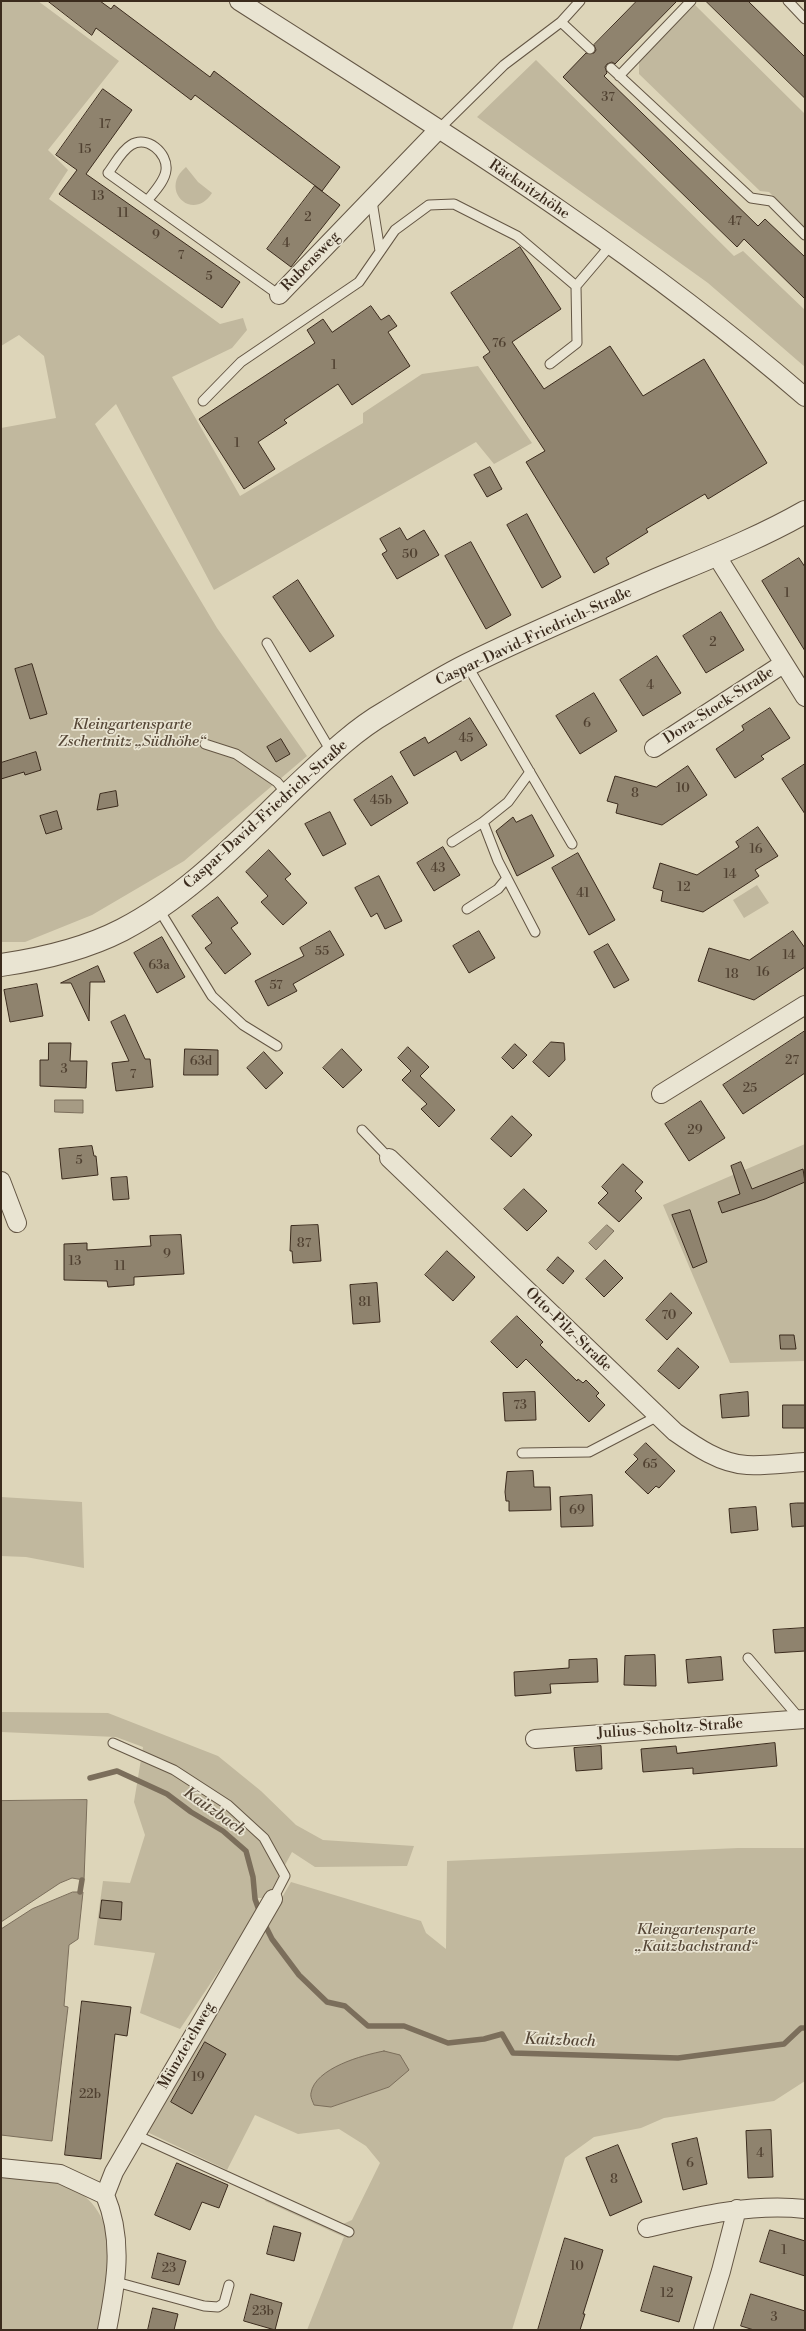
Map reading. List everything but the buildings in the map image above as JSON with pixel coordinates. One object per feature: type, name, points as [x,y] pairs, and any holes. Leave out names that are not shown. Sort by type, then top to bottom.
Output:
[{"type":"street","name":"Räcknitzhöhe","points":[[239,1],[438,130],[610,246],[724,328],[805,397]]},
{"type":"street","name":"Rubensweg","points":[[279,295],[372,201],[438,130]]},
{"type":"street","name":"Caspar-David-Friedrich-Straße","points":[[1,965],[30,961],[82,947],[122,930],[158,907],[192,884],[332,753],[382,714],[467,665],[772,531],[805,512]]},
{"type":"street","name":"Dora-Stock-Straße","points":[[716,555],[805,697]]},
{"type":"street","name":"Dora-Stock-Straße","points":[[654,748],[783,664]]},
{"type":"street","points":[[661,1094],[805,1005]]},
{"type":"street","name":"Otto-Pilz-Straße","points":[[389,1158],[674,1432],[698,1448],[716,1457],[745,1465],[805,1462]]},
{"type":"street","points":[[1,1181],[17,1223]]},
{"type":"street","name":"Julius-Scholtz-Straße","points":[[535,1739],[803,1719]]},
{"type":"street","name":"Münzteichweg","points":[[105,2195],[114,2172],[273,1899]]},
{"type":"street","points":[[1,2168],[60,2174],[105,2195],[111,2209],[117,2237],[116,2282],[107,2330]]},
{"type":"street","points":[[647,2228],[737,2209],[789,2207],[805,2209]]},
{"type":"street","points":[[703,2330],[722,2270],[737,2209]]},
{"type":"lane","points":[[438,130],[504,65],[561,22],[580,1]]},
{"type":"lane","points":[[619,76],[691,1]]},
{"type":"lane","points":[[788,1],[805,18]]},
{"type":"lane","points":[[561,22],[590,49]]},
{"type":"lane","points":[[611,68],[751,198],[771,201],[805,235]]},
{"type":"lane","name":"Rubensweg","points":[[147,201],[162,180],[166,171],[166,163],[162,152],[147,143],[140,142],[132,144],[123,151],[108,174],[279,295]]},
{"type":"lane","points":[[372,201],[380,251]]},
{"type":"lane","points":[[203,401],[241,362],[359,282],[395,230],[429,205],[454,204],[518,236],[576,286]]},
{"type":"lane","points":[[550,364],[577,343],[576,286],[610,246]]},
{"type":"lane","points":[[267,643],[332,753]]},
{"type":"lane","points":[[467,665],[572,844]]},
{"type":"lane","points":[[206,744],[236,754],[277,782],[288,795]]},
{"type":"lane","points":[[452,842],[483,822],[508,802],[530,772]]},
{"type":"lane","points":[[483,822],[506,878],[534,932]]},
{"type":"lane","points":[[467,909],[498,889],[506,878]]},
{"type":"lane","points":[[158,907],[212,996],[243,1025],[277,1046]]},
{"type":"lane","name":"Otto-Pilz-Straße","points":[[362,1130],[389,1158]]},
{"type":"lane","points":[[522,1453],[589,1452],[658,1416]]},
{"type":"lane","points":[[748,1658],[803,1719]]},
{"type":"lane","points":[[113,1743],[174,1770],[228,1805],[264,1838],[285,1876],[273,1899]]},
{"type":"lane","points":[[136,2135],[349,2232]]},
{"type":"lane","points":[[116,2282],[204,2306],[218,2307],[224,2303],[229,2285]]},
{"type":"green space","name":"Kleingartensparte Zschertnitz „Südhöhe“","points":[[1,1],[38,1],[119,61],[48,150],[68,170],[49,199],[220,324],[243,318],[247,330],[232,348],[172,377],[240,496],[363,423],[363,413],[422,374],[478,366],[532,443],[494,464],[476,442],[214,590],[116,404],[95,424],[217,628],[307,756],[184,861],[92,915],[25,942],[1,942],[1,428],[56,418],[44,356],[19,335],[1,346]]},
{"type":"green space","points":[[695,5],[805,114],[805,228],[769,192],[760,191],[639,74],[639,62]]},
{"type":"green space","points":[[536,60],[734,256],[743,251],[805,310],[805,367],[708,283],[477,117]]},
{"type":"green space","points":[[186,167],[198,182],[212,193],[204,201],[196,205],[188,204],[181,200],[177,193],[176,185],[178,176]]},
{"type":"green space","points":[[757,885],[769,903],[744,918],[733,900]]},
{"type":"green space","points":[[805,1144],[805,1361],[730,1363],[663,1205]]},
{"type":"green space","points":[[1,1497],[82,1502],[84,1568],[26,1557],[1,1556]]},
{"type":"green space","points":[[1,1712],[108,1713],[218,1756],[261,1791],[296,1825],[323,1840],[414,1846],[407,1866],[315,1867],[292,1852],[267,1898],[258,1898],[258,1912],[180,2029],[140,2013],[155,1953],[94,1945],[103,1881],[130,1883],[145,1835],[134,1802],[143,1747],[116,1737],[1,1732]]},
{"type":"green space","name":"Kleingartensparte „Kaitzbachstrand“","points":[[738,1848],[805,1848],[805,2081],[774,2101],[664,2118],[641,2128],[594,2137],[565,2158],[512,2330],[307,2330],[344,2237],[265,2201],[270,2191],[343,2224],[352,2220],[380,2163],[366,2146],[339,2129],[298,2134],[255,2115],[227,2170],[145,2131],[291,1882],[421,1921],[426,1933],[446,1949],[447,1861]],"holes":[[[324,2075],[389,2087],[331,2107],[311,2094],[316,2082]]]},
{"type":"green space","points":[[1,2177],[65,2184],[85,2196],[98,2211],[105,2229],[109,2248],[107,2289],[100,2330],[1,2330]]},
{"type":"shaded area","points":[[55,1100],[83,1100],[83,1113],[55,1112]]},
{"type":"shaded area","points":[[607,1225],[614,1231],[596,1250],[589,1243]]},
{"type":"shaded area","points":[[87,1800],[84,1880],[72,1878],[60,1883],[1,1922],[1,1801]]},
{"type":"shaded area","points":[[73,1892],[83,1892],[78,1939],[69,1945],[64,2006],[68,2007],[52,2141],[1,2135],[1,1929],[32,1909]]},
{"type":"shaded area","points":[[384,2051],[400,2055],[409,2070],[389,2087],[331,2107],[314,2105],[311,2098],[311,2093],[314,2084],[321,2076],[341,2064],[353,2059]]},
{"type":"waterway","name":"Kaitzbach","points":[[90,1778],[117,1771],[167,1794],[191,1812],[223,1831],[246,1851],[253,1877],[255,1899],[260,1913]]},
{"type":"waterway","points":[[80,1892],[82,1880]]},
{"type":"waterway","name":"Kaitzbach","points":[[264,1923],[272,1939],[299,1975],[327,2002],[345,2006],[368,2026],[404,2026],[448,2043],[484,2039],[502,2034],[513,2053],[678,2058],[784,2044],[801,2028],[805,2028]]}]
